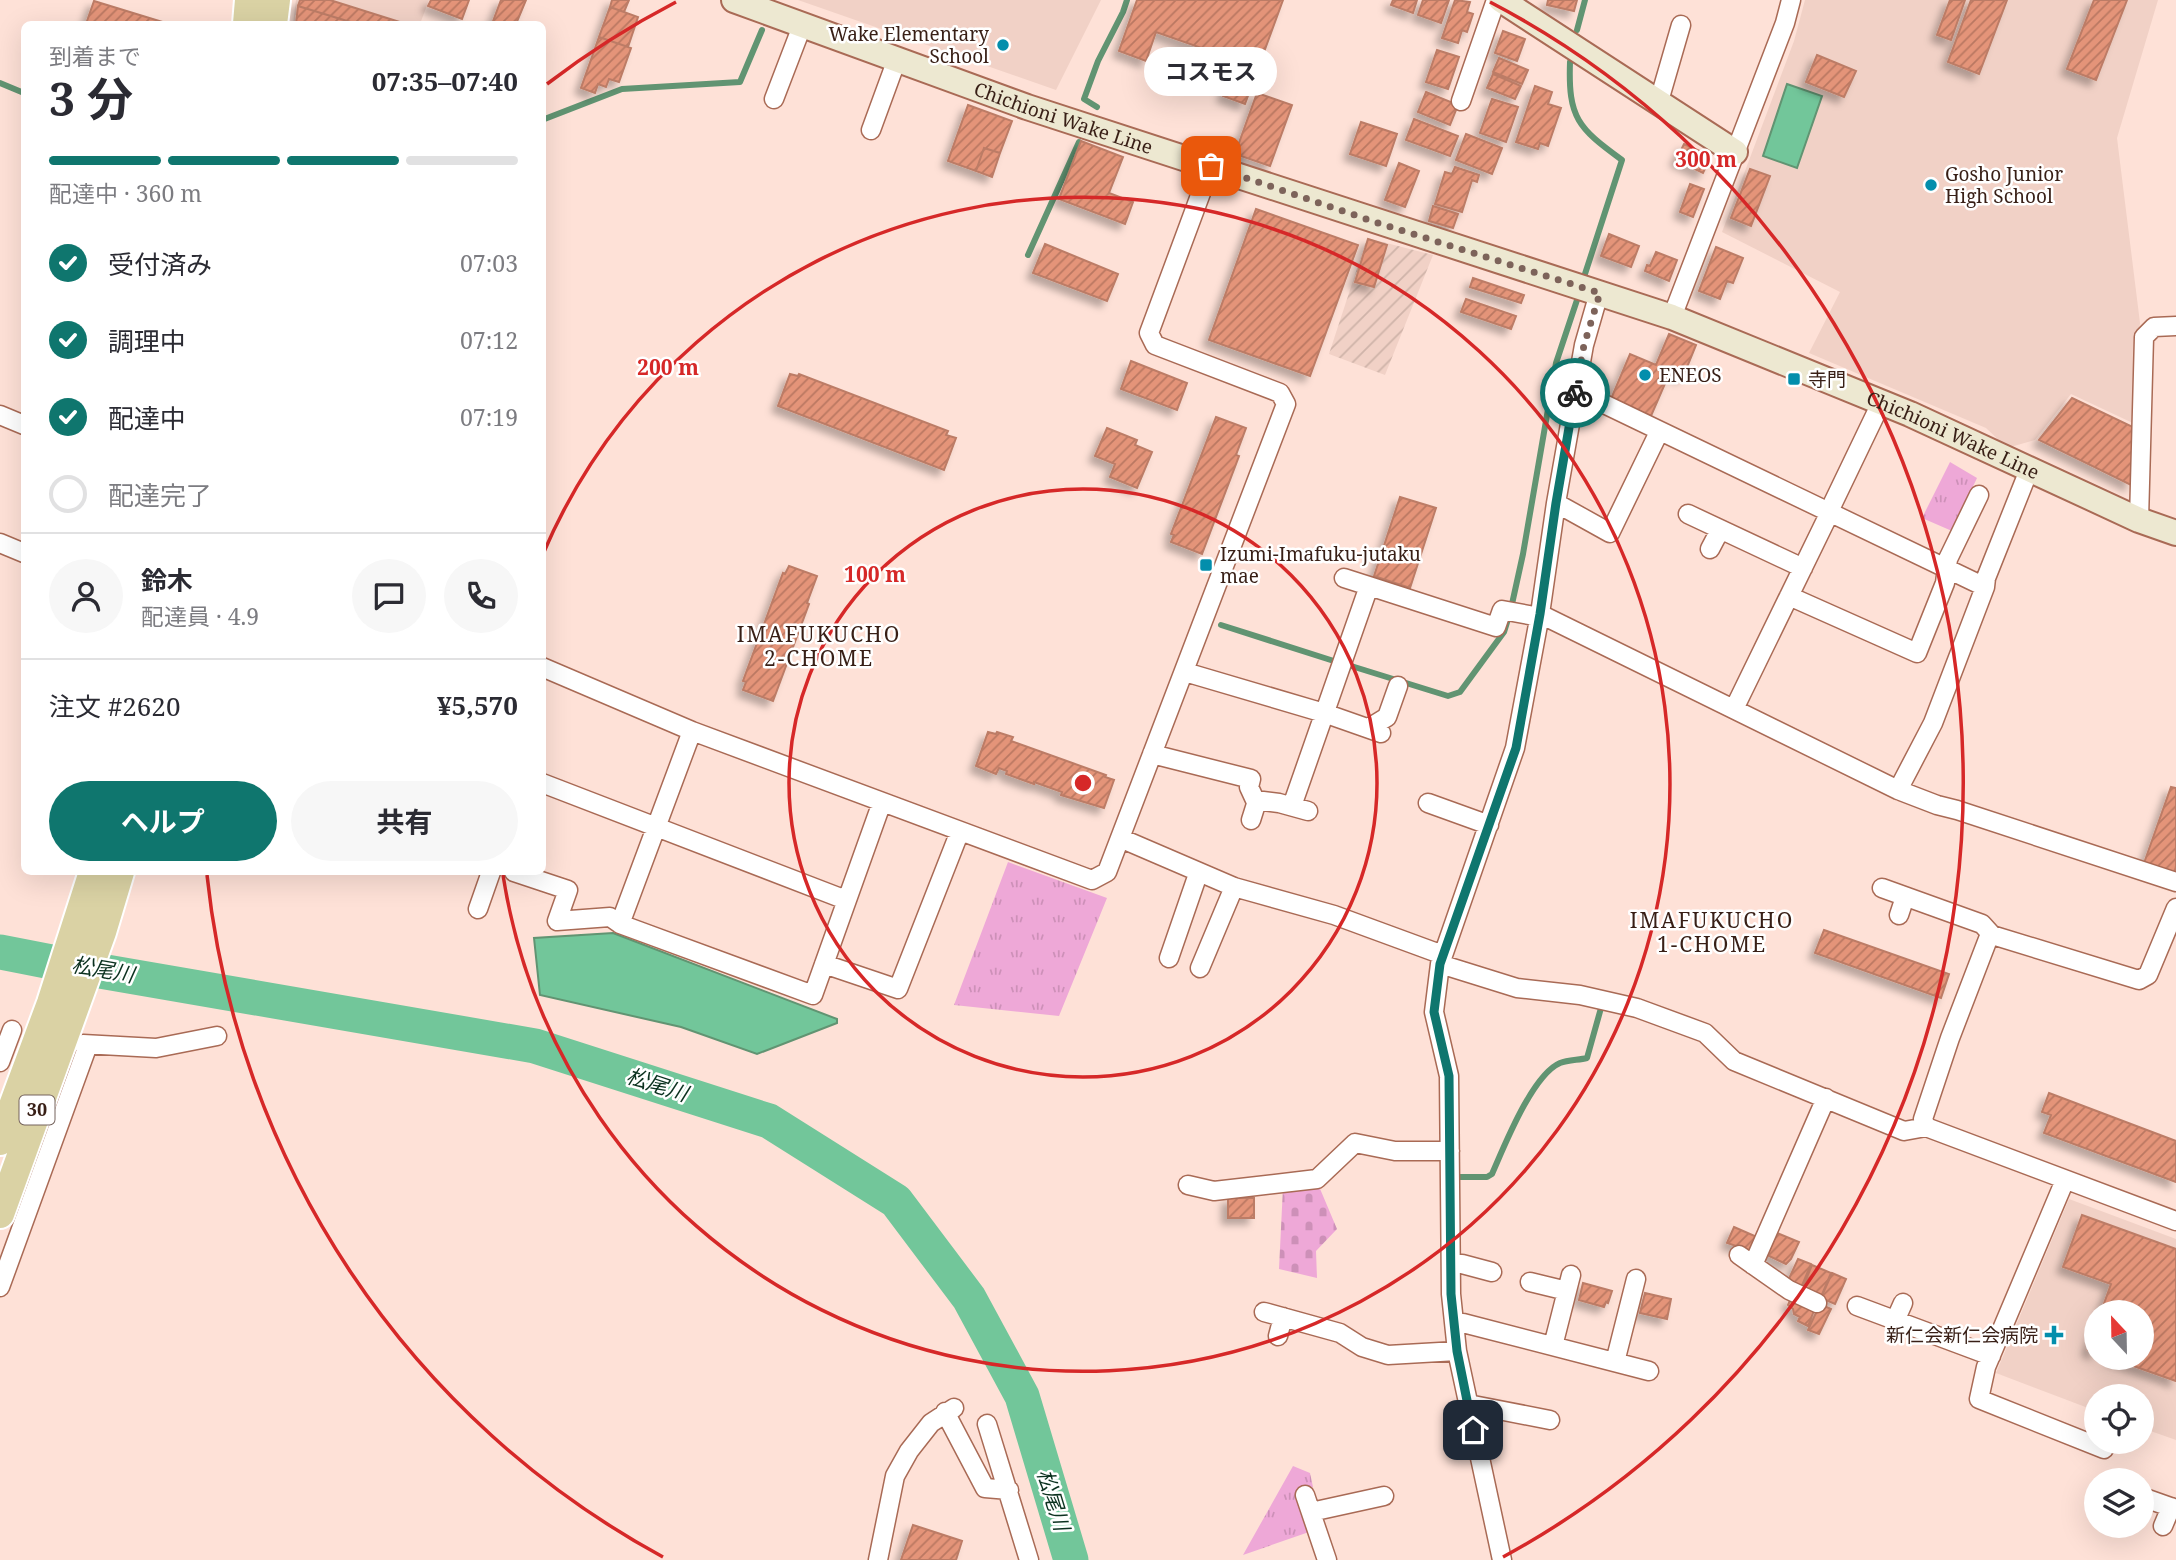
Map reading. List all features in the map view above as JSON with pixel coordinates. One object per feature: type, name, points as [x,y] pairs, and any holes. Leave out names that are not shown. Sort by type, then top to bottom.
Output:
[{"type":"main road","points":[[247,21],[249,0]]},
{"type":"main road","points":[[273,21],[276,0]]},
{"type":"main road","name":"Chichioni Wake Line","points":[[734,0],[1027,107],[1672,317],[1881,403],[2139,520],[2176,533]]},
{"type":"main road","points":[[1498,0],[1735,152]]},
{"type":"main road","name":"30","points":[[89,930],[93,875]]},
{"type":"main road","name":"30","points":[[0,1214],[63,1005],[89,930],[118,875]]},
{"type":"main road","name":"30","points":[[0,1141],[63,1005]]},
{"type":"street","points":[[1461,101],[1498,0]]},
{"type":"street","points":[[1672,317],[1785,23],[1791,0]]},
{"type":"street","points":[[775,99],[802,26]]},
{"type":"street","points":[[1659,101],[1681,26]]},
{"type":"street","points":[[872,130],[897,59]]},
{"type":"street","points":[[546,669],[692,731],[1092,880],[1107,873],[1286,404],[1280,393],[1155,345],[1149,333],[1211,166]]},
{"type":"street","points":[[1502,1560],[1457,1351],[1451,1294],[1449,1076],[1434,1012],[1442,960],[1516,748],[1575,390],[1584,345],[1600,293]]},
{"type":"street","points":[[2139,520],[2144,337],[2154,327],[2176,326]]},
{"type":"street","points":[[1575,390],[1660,432],[1831,509],[1947,571],[1985,587]]},
{"type":"street","points":[[1734,709],[1881,403]]},
{"type":"street","points":[[0,415],[21,424]]},
{"type":"street","points":[[1556,503],[1610,533],[1660,432]]},
{"type":"street","points":[[1898,790],[1933,723],[2029,470]]},
{"type":"street","points":[[1789,596],[1917,653],[1945,583],[1948,559],[1979,495]]},
{"type":"street","points":[[1688,514],[1803,568]]},
{"type":"street","points":[[1710,549],[1720,530]]},
{"type":"street","points":[[0,543],[21,552]]},
{"type":"street","points":[[1344,578],[1496,627],[1502,610],[1540,615],[1898,790],[2176,882]]},
{"type":"street","points":[[1152,754],[1251,779],[1249,787],[1255,800],[1300,808],[1324,713],[1369,586]]},
{"type":"street","points":[[1185,672],[1375,731],[1387,717],[1400,708],[1398,686]]},
{"type":"street","points":[[620,924],[692,731]]},
{"type":"street","points":[[546,785],[846,900]]},
{"type":"street","points":[[1251,820],[1257,801]]},
{"type":"street","points":[[523,875],[568,890],[557,921],[610,917],[620,924],[813,995],[882,802]]},
{"type":"street","points":[[1428,803],[1489,825]]},
{"type":"street","points":[[824,964],[898,989],[961,831]]},
{"type":"street","points":[[1120,838],[1198,874],[1273,900],[1334,915],[1517,988],[1580,995],[1637,1008],[1705,1033],[1734,1061],[1905,1131],[1926,1126],[2176,1221]]},
{"type":"street","points":[[1168,958],[1198,874]]},
{"type":"street","points":[[478,909],[490,875]]},
{"type":"street","points":[[1200,968],[1234,887]]},
{"type":"street","points":[[1882,888],[1982,924],[1992,936],[2139,980],[2148,975],[2176,908]]},
{"type":"street","points":[[1899,915],[1906,897]]},
{"type":"street","points":[[1926,1126],[1923,1119],[1950,1038],[1988,939],[1992,936]]},
{"type":"street","points":[[0,1062],[10,1030]]},
{"type":"street","points":[[0,1287],[86,1044],[156,1048],[217,1035]]},
{"type":"street","points":[[1818,1303],[1788,1290],[1746,1260],[1783,1176],[1826,1098]]},
{"type":"street","points":[[1188,1185],[1214,1191],[1317,1178],[1355,1143],[1395,1152],[1450,1151]]},
{"type":"street","points":[[2065,1180],[1991,1356],[1979,1399],[2015,1404],[2084,1441]]},
{"type":"street","points":[[1452,1264],[1492,1272]]},
{"type":"street","points":[[1615,1362],[1635,1320],[1636,1279]]},
{"type":"street","points":[[1530,1282],[1569,1283],[1553,1346]]},
{"type":"street","points":[[1895,1321],[1903,1303]]},
{"type":"street","points":[[1857,1306],[1991,1356]]},
{"type":"street","points":[[1264,1312],[1340,1333],[1348,1348],[1362,1347],[1388,1355],[1457,1351]]},
{"type":"street","points":[[1278,1336],[1283,1317]]},
{"type":"street","points":[[1455,1323],[1649,1371]]},
{"type":"street","points":[[1468,1404],[1550,1420]]},
{"type":"street","points":[[878,1560],[895,1476],[909,1451],[931,1423],[949,1410],[985,1488],[1009,1490]]},
{"type":"street","points":[[2074,1437],[2080,1419]]},
{"type":"street","points":[[987,1424],[1029,1560]]},
{"type":"street","points":[[1305,1494],[1327,1560]]},
{"type":"street","points":[[1311,1513],[1384,1496]]},
{"type":"street","points":[[2154,1501],[2173,1508],[2163,1526]]},
{"type":"shaded area","points":[[296,0],[429,0],[421,21],[293,21]]},
{"type":"shaded area","name":"Wake Elementary School","points":[[798,0],[1101,0],[1056,90]]},
{"type":"shaded area","name":"Gosho Junior High School","points":[[1805,0],[2158,0],[2117,138],[2140,323],[2136,352],[2137,425],[2071,394],[2035,440],[2007,448],[1986,428],[1809,353],[1840,292],[1722,232],[1794,41]]},
{"type":"shaded area","points":[[1787,84],[1822,96],[1797,168],[1763,156]]},
{"type":"shaded area","points":[[1367,238],[1433,255],[1385,375],[1329,354]]},
{"type":"shaded area","points":[[613,933],[837,1019],[837,1023],[757,1054],[681,1027],[540,995],[534,938]]},
{"type":"shaded area","name":"新仁会新仁会病院","points":[[2069,1199],[2176,1239],[2176,1440],[2154,1432],[2154,1384],[2084,1384],[2084,1406],[1996,1373]]},
{"type":"green space","points":[[1950,462],[1977,478],[1952,531],[1922,518]]},
{"type":"green space","points":[[1008,862],[1107,898],[1059,1016],[954,1005]]},
{"type":"green space","points":[[1318,1184],[1337,1229],[1316,1251],[1317,1278],[1279,1269],[1283,1187]]},
{"type":"green space","points":[[1293,1466],[1310,1473],[1313,1487],[1296,1493],[1309,1532],[1243,1555]]},
{"type":"building","points":[[300,0],[330,0],[396,21],[347,21],[298,6]]},
{"type":"building","points":[[431,0],[469,0],[462,19],[428,6]]},
{"type":"building","points":[[501,0],[526,0],[517,21],[493,21]]},
{"type":"building","points":[[612,0],[629,0],[624,12],[610,7]]},
{"type":"building","points":[[1137,0],[1283,0],[1245,104],[1223,96],[1236,60],[1156,32],[1146,61],[1119,51]]},
{"type":"building","points":[[1393,0],[1417,0],[1413,13],[1391,5]]},
{"type":"building","points":[[1423,0],[1449,0],[1441,23],[1418,15]]},
{"type":"building","points":[[1455,0],[1470,2],[1467,12],[1473,14],[1467,32],[1462,30],[1458,43],[1442,38]]},
{"type":"building","points":[[1548,0],[1577,0],[1574,11],[1547,5]]},
{"type":"building","points":[[1950,0],[1965,0],[1951,40],[1937,35]]},
{"type":"building","points":[[1971,0],[2007,0],[1979,74],[1948,62]]},
{"type":"building","points":[[2094,0],[2127,0],[2096,80],[2067,69]]},
{"type":"building","points":[[94,1],[159,21],[87,21]]},
{"type":"building","points":[[298,6],[347,21],[296,21]]},
{"type":"building","points":[[610,7],[638,17],[628,47],[599,37]]},
{"type":"building","points":[[1503,31],[1525,39],[1517,61],[1495,53]]},
{"type":"building","points":[[599,37],[631,48],[619,82],[609,79],[606,87],[598,84],[595,93],[581,88]]},
{"type":"building","points":[[1437,50],[1459,57],[1448,89],[1426,82]]},
{"type":"building","points":[[1817,55],[1856,71],[1844,97],[1806,82]]},
{"type":"building","points":[[1499,58],[1528,70],[1522,84],[1493,72]]},
{"type":"building","points":[[1493,74],[1521,86],[1515,99],[1487,88]]},
{"type":"building","points":[[1535,86],[1552,92],[1548,104],[1561,108],[1548,146],[1540,143],[1538,149],[1516,142]]},
{"type":"building","points":[[1426,92],[1458,105],[1450,125],[1418,112]]},
{"type":"building","points":[[1257,93],[1292,105],[1270,166],[1235,154]]},
{"type":"building","points":[[1492,99],[1518,107],[1506,142],[1480,133]]},
{"type":"building","points":[[968,105],[1012,121],[1000,153],[984,148],[976,171],[948,161]]},
{"type":"building","points":[[1414,119],[1458,136],[1450,156],[1406,140]]},
{"type":"building","points":[[1361,122],[1397,134],[1386,166],[1350,154]]},
{"type":"building","points":[[1466,134],[1502,148],[1492,174],[1456,160]]},
{"type":"building","points":[[1081,141],[1123,157],[1109,193],[1133,202],[1125,224],[1059,199]]},
{"type":"building","points":[[1684,144],[1711,156],[1703,173],[1676,160]]},
{"type":"building","points":[[984,148],[1000,153],[992,177],[976,171]]},
{"type":"building","points":[[1399,163],[1419,171],[1405,207],[1385,200]]},
{"type":"building","points":[[1455,167],[1479,175],[1477,182],[1472,180],[1462,212],[1435,204],[1445,172],[1452,174]]},
{"type":"building","points":[[1750,169],[1770,176],[1751,226],[1731,218]]},
{"type":"building","points":[[1690,184],[1704,189],[1693,217],[1680,212]]},
{"type":"building","points":[[1433,206],[1458,214],[1453,228],[1429,221]]},
{"type":"building","points":[[1256,209],[1358,245],[1310,376],[1209,340]]},
{"type":"building","points":[[1609,234],[1639,246],[1631,267],[1601,256]]},
{"type":"building","points":[[1368,239],[1387,245],[1374,287],[1355,282]]},
{"type":"building","points":[[1045,244],[1118,274],[1107,301],[1033,273]]},
{"type":"building","points":[[1716,247],[1743,258],[1733,283],[1727,281],[1720,299],[1699,291]]},
{"type":"building","points":[[1656,252],[1677,260],[1669,281],[1645,271]]},
{"type":"building","points":[[1473,278],[1524,295],[1521,303],[1470,287]]},
{"type":"building","points":[[1466,299],[1516,316],[1511,329],[1461,312]]},
{"type":"building","name":"ENEOS","points":[[1669,334],[1696,345],[1683,377],[1670,372],[1651,416],[1611,399],[1630,354],[1656,365]]},
{"type":"building","points":[[1131,361],[1187,383],[1177,410],[1121,389]]},
{"type":"building","points":[[790,374],[799,374],[948,431],[946,435],[956,438],[944,470],[778,406]]},
{"type":"building","points":[[2072,398],[2135,428],[2131,485],[2039,440]]},
{"type":"building","points":[[1216,417],[1246,428],[1236,455],[1239,456],[1202,554],[1171,542],[1174,535],[1171,534]]},
{"type":"building","points":[[1107,428],[1137,440],[1135,445],[1152,452],[1137,488],[1110,477],[1115,464],[1095,456]]},
{"type":"building","points":[[1400,497],[1436,508],[1410,588],[1374,576]]},
{"type":"building","points":[[789,566],[817,576],[773,701],[743,690],[746,682],[743,681],[783,573],[785,574]]},
{"type":"building","points":[[988,732],[1013,737],[1011,741],[1114,780],[1104,808],[1061,795],[1062,792],[1006,774],[1007,771],[999,768],[996,774],[976,766]]},
{"type":"building","points":[[2171,787],[2176,788],[2174,876],[2143,866]]},
{"type":"building","points":[[1824,930],[1949,974],[1941,998],[1815,953]]},
{"type":"building","points":[[2049,1093],[2176,1141],[2176,1182],[2044,1133],[2051,1115],[2042,1112]]},
{"type":"building","points":[[1228,1198],[1254,1198],[1254,1218],[1228,1218]]},
{"type":"building","points":[[2082,1215],[2176,1249],[2176,1381],[2145,1370],[2154,1370],[2154,1300],[2105,1300],[2111,1284],[2063,1267]]},
{"type":"building","points":[[1734,1227],[1757,1237],[1751,1251],[1727,1243]]},
{"type":"building","points":[[1777,1233],[1799,1242],[1786,1264],[1767,1255]]},
{"type":"building","points":[[1798,1259],[1811,1264],[1801,1288],[1787,1283]]},
{"type":"building","points":[[1812,1265],[1831,1273],[1821,1297],[1802,1289]]},
{"type":"building","points":[[1832,1273],[1846,1279],[1835,1304],[1821,1298]]},
{"type":"building","points":[[1583,1283],[1612,1291],[1608,1303],[1606,1302],[1604,1307],[1579,1300]]},
{"type":"building","points":[[1645,1293],[1671,1299],[1667,1319],[1640,1313]]},
{"type":"building","points":[[1791,1298],[1815,1308],[1808,1326],[1798,1321],[1800,1317],[1794,1314],[1788,1305]]},
{"type":"building","points":[[1820,1304],[1831,1309],[1819,1334],[1808,1330]]},
{"type":"building","points":[[913,1525],[962,1541],[956,1560],[901,1560]]},
{"type":"waterway","points":[[1097,107],[1084,99],[1098,61],[1127,0]]},
{"type":"waterway","points":[[1577,30],[1585,0]]},
{"type":"waterway","points":[[546,118],[622,89],[740,82],[762,30]]},
{"type":"waterway","points":[[1570,62],[1571,96],[1579,120],[1595,139],[1622,160],[1584,277]]},
{"type":"waterway","points":[[0,83],[21,92]]},
{"type":"waterway","points":[[1028,255],[1079,142]]},
{"type":"waterway","points":[[1512,604],[1556,363],[1577,300]]},
{"type":"waterway","points":[[1348,665],[1448,696],[1460,692],[1504,632],[1508,619]]},
{"type":"waterway","points":[[1221,625],[1337,662]]},
{"type":"waterway","name":"松尾川","points":[[0,952],[535,1046],[769,1121],[896,1201],[969,1298],[1022,1396],[1071,1560]]},
{"type":"waterway","points":[[1459,1177],[1487,1177],[1492,1174],[1511,1130],[1539,1082],[1560,1063],[1587,1058],[1601,1008]]},
{"type":"way so far","points":[[1211,166],[1375,222],[1600,293],[1584,345],[1575,393]]},
{"type":"place","name":"Wake Elementary School","points":[[1003,45]]},
{"type":"place","name":"コスモス","points":[[1211,166]]},
{"type":"place","name":"Gosho Junior High School","points":[[1931,185]]},
{"type":"place","name":"ENEOS","points":[[1645,375]]},
{"type":"place","name":"寺門","points":[[1794,379]]},
{"type":"place","name":"Izumi-Imafuku-jutaku mae","points":[[1206,565]]},
{"type":"place","name":"新仁会新仁会病院","points":[[2054,1335]]},
{"type":"district","name":"IMAFUKUCHO 2-CHOME","points":[[819,647]]},
{"type":"district","name":"IMAFUKUCHO 1-CHOME","points":[[1712,933]]},
{"type":"route","points":[[1473,1430],[1457,1351],[1451,1294],[1449,1076],[1434,1012],[1440,964],[1516,748],[1575,393]]}]
